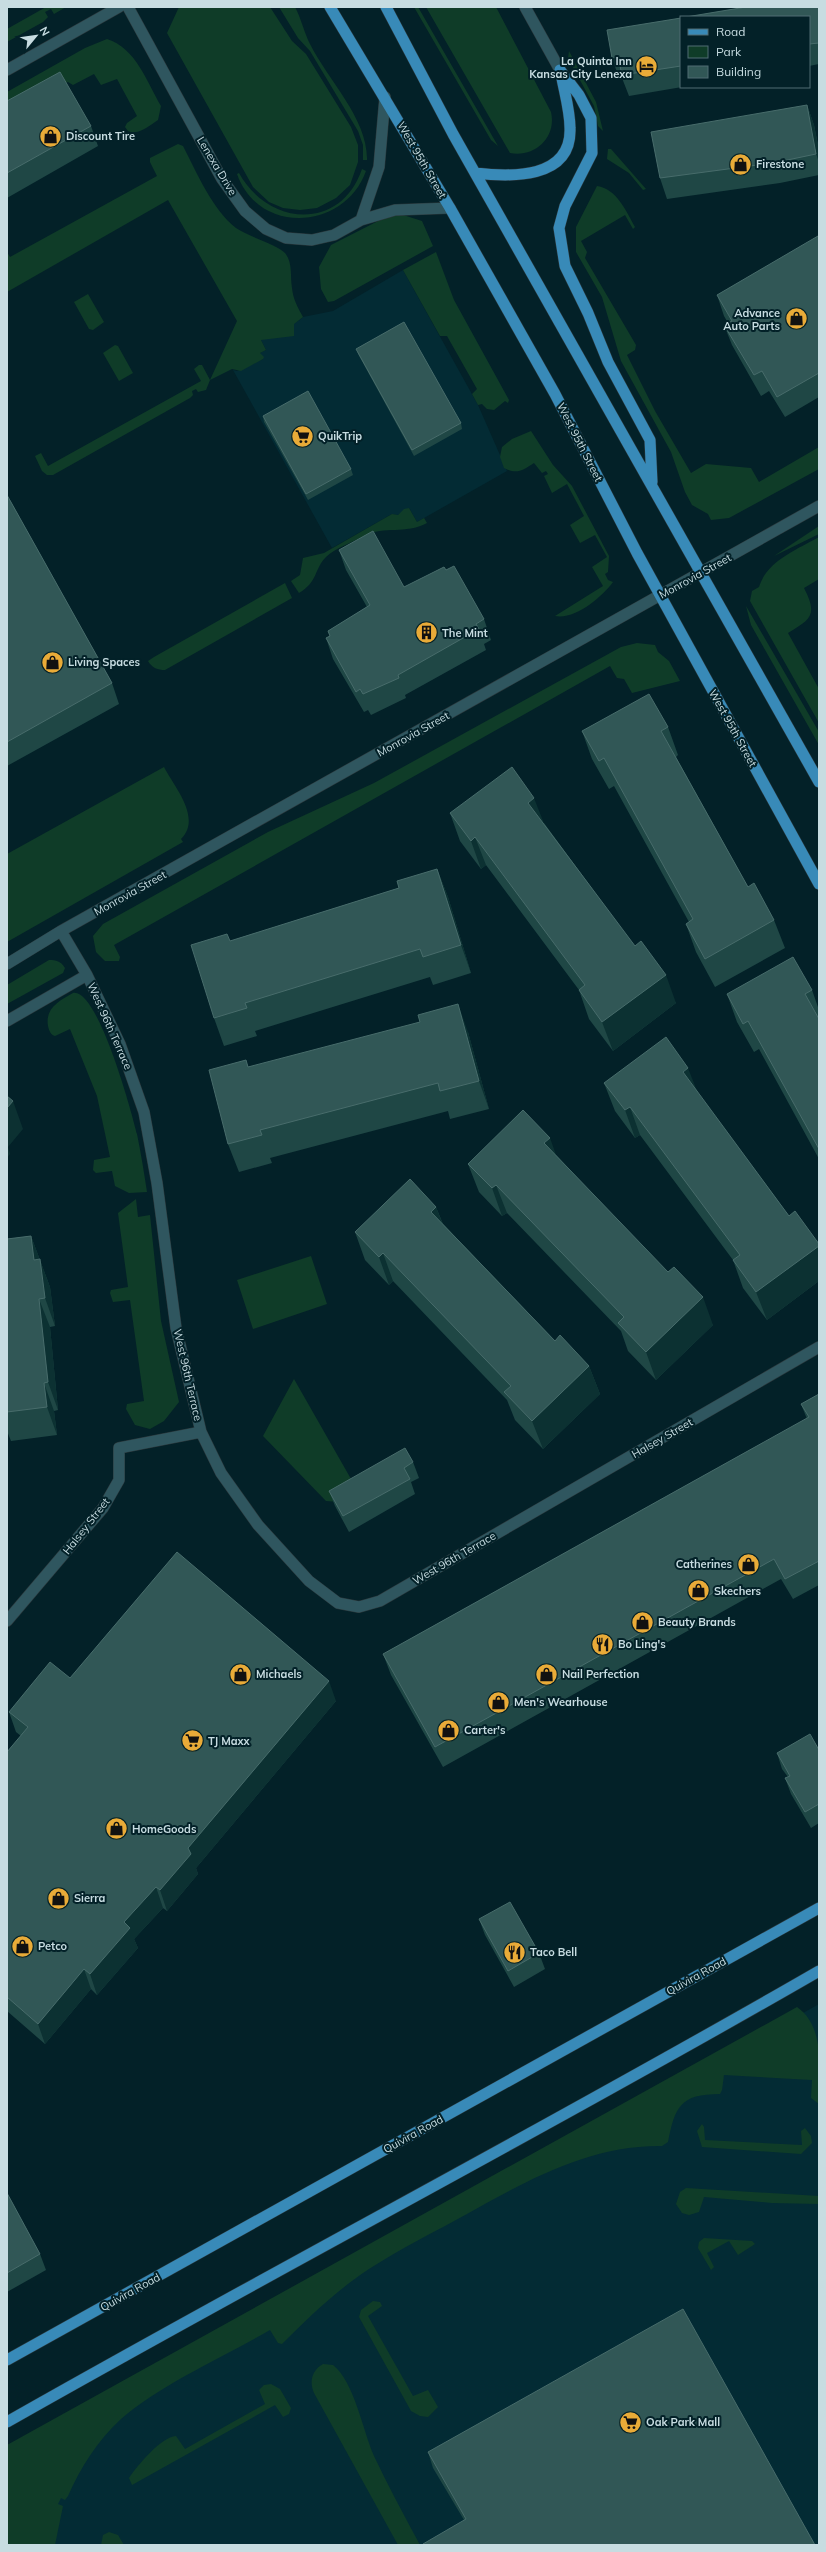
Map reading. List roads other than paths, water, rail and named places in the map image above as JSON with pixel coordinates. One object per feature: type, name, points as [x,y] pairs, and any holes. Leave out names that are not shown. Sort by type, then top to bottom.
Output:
[{"type":"main road","name":"West 95th Street","points":[[330,7],[450,208],[555,394],[661,595],[819,884]]},
{"type":"main road","points":[[386,7],[475,173],[702,572],[819,782]]},
{"type":"main road","points":[[475,173],[510,176],[536,172],[556,164],[568,147],[570,128],[560,70]]},
{"type":"main road","points":[[560,70],[579,95],[591,118],[592,153],[565,206],[559,228],[564,258],[608,362],[650,440],[652,485]]},
{"type":"main road","name":"Quivira Road","points":[[7,2360],[819,1908]]},
{"type":"main road","points":[[7,2422],[211,2306],[413,2197],[819,1971]]},
{"type":"street","points":[[7,70],[119,7]]},
{"type":"street","name":"Lenexa Drive","points":[[128,7],[222,179],[246,211],[266,229],[286,238],[304,240],[334,235],[361,220],[395,210],[450,208]]},
{"type":"street","points":[[525,7],[560,70]]},
{"type":"street","points":[[361,220],[379,167],[385,97]]},
{"type":"street","name":"Monrovia Street","points":[[7,964],[60,931],[819,506]]},
{"type":"street","name":"West 96th Terrace","points":[[60,931],[87,975],[120,1044],[144,1112],[157,1183],[176,1328],[201,1432],[221,1473],[258,1525],[309,1581],[338,1603],[359,1607],[380,1601],[505,1529]]},
{"type":"street","points":[[7,1021],[87,975]]},
{"type":"street","name":"Halsey Street","points":[[505,1529],[819,1347]]},
{"type":"street","name":"Halsey Street","points":[[7,1621],[103,1508],[119,1480],[119,1448],[201,1432]]},
{"type":"place","name":"La Quinta Inn Kansas City Lenexa","points":[[647,67]]},
{"type":"place","name":"Discount Tire","points":[[50,136]]},
{"type":"place","name":"Firestone","points":[[740,164]]},
{"type":"place","name":"Advance Auto Parts","points":[[796,319]]},
{"type":"place","name":"QuikTrip","points":[[302,436]]},
{"type":"place","name":"The Mint","points":[[426,633]]},
{"type":"place","name":"Living Spaces","points":[[52,662]]},
{"type":"place","name":"Catherines","points":[[748,1564]]},
{"type":"place","name":"Skechers","points":[[698,1591]]},
{"type":"place","name":"Beauty Brands","points":[[643,1622]]},
{"type":"place","name":"Bo Ling's","points":[[602,1644]]},
{"type":"place","name":"Michaels","points":[[240,1674]]},
{"type":"place","name":"Nail Perfection","points":[[547,1674]]},
{"type":"place","name":"Men's Wearhouse","points":[[498,1702]]},
{"type":"place","name":"Carter's","points":[[448,1730]]},
{"type":"place","name":"TJ Maxx","points":[[192,1741]]},
{"type":"place","name":"HomeGoods","points":[[117,1829]]},
{"type":"place","name":"Sierra","points":[[58,1898]]},
{"type":"place","name":"Petco","points":[[23,1946]]},
{"type":"place","name":"Taco Bell","points":[[515,1952]]},
{"type":"place","name":"Oak Park Mall","points":[[630,2422]]}]
